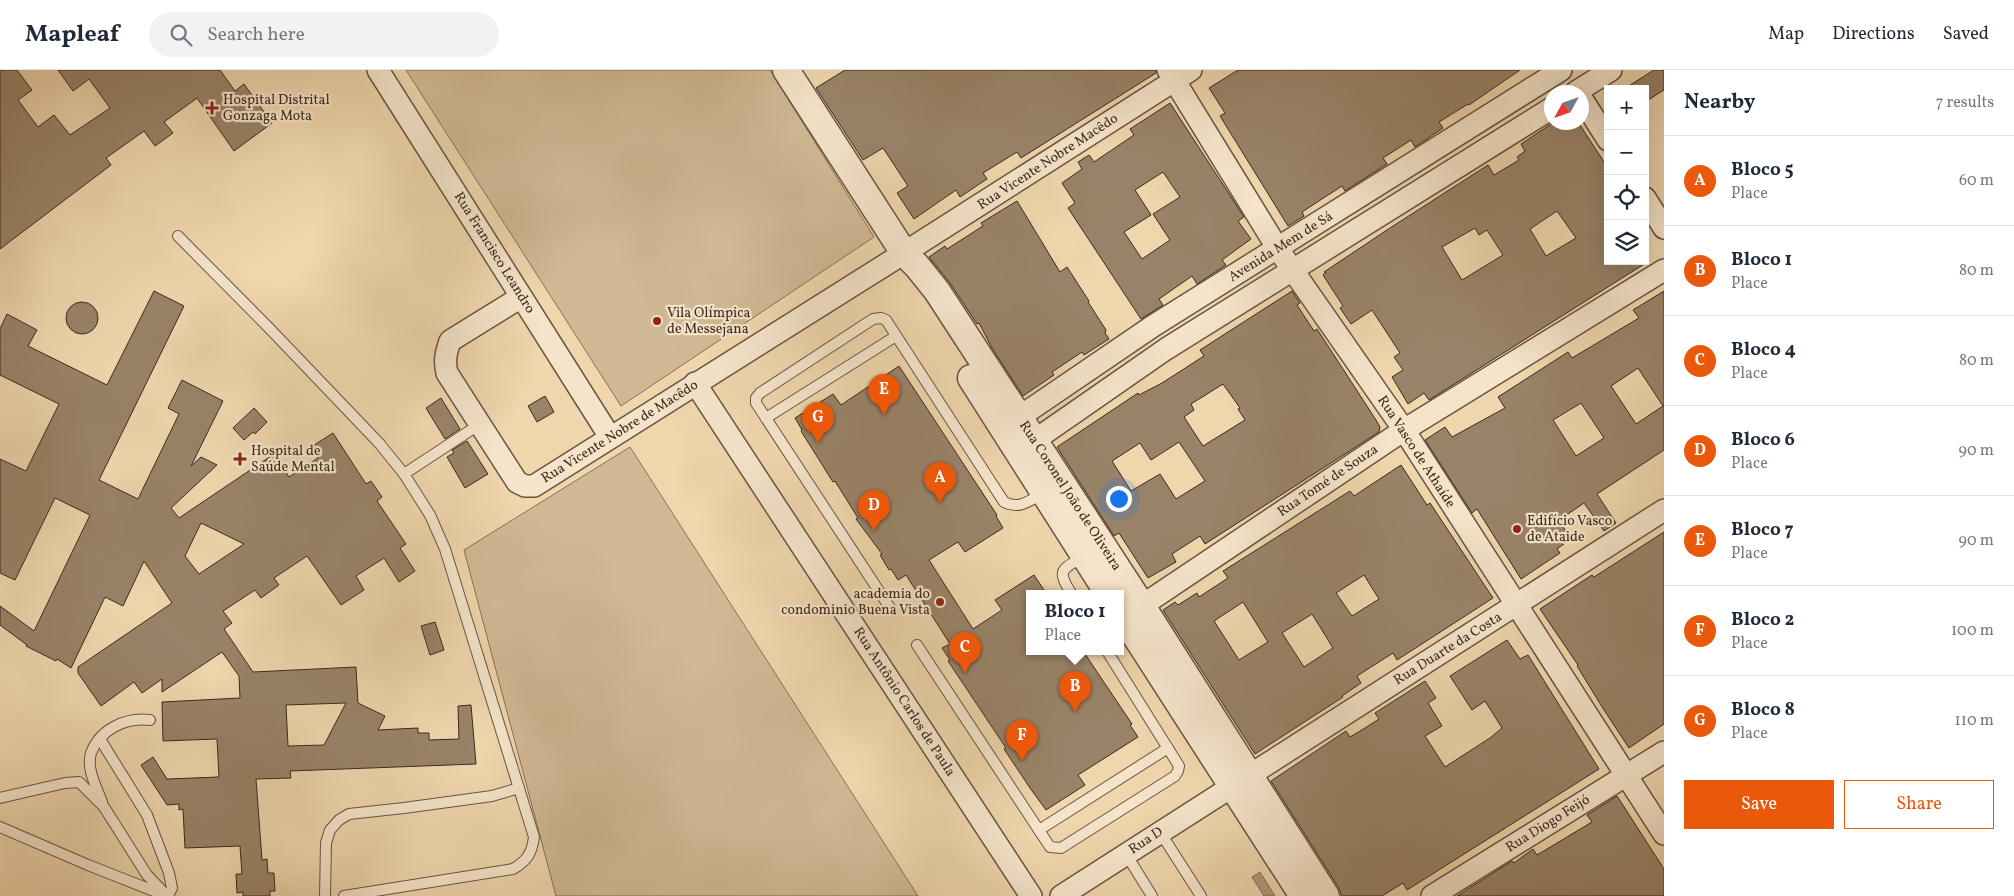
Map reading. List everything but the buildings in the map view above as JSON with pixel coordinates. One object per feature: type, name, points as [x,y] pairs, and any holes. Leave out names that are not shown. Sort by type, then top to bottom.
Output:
[{"type":"street","name":"Rua Francisco Leandro","points":[[378,70],[610,437]]},
{"type":"street","points":[[1562,70],[1572,85]]},
{"type":"street","name":"Avenida Mem de Sá","points":[[1011,423],[1153,326],[1562,70]]},
{"type":"street","points":[[1588,85],[1611,70]]},
{"type":"street","name":"Rua Coronel João de Oliveira","points":[[794,73],[904,253],[906,270],[915,289],[1011,423],[1115,590]]},
{"type":"street","name":"Rua Vicente Nobre Macêdo","points":[[904,253],[1178,74]]},
{"type":"street","name":"Rua Vasco de Athaíde","points":[[1178,74],[1278,249],[1404,430],[1664,834]]},
{"type":"street","points":[[1589,110],[1604,134]]},
{"type":"street","name":"Avenida Mem de Sá","points":[[1026,447],[1166,349],[1544,113]]},
{"type":"street","points":[[1431,153],[1445,174]]},
{"type":"street","points":[[1649,204],[1664,228]]},
{"type":"street","name":"Rua Vicente Nobre de Macêdo","points":[[522,297],[450,341],[445,362],[448,373],[517,482],[525,486],[534,486],[904,253]]},
{"type":"street","name":"Rua Tomé de Souza","points":[[1129,612],[1404,430],[1664,270]]},
{"type":"street","points":[[1153,326],[1166,349]]},
{"type":"street","name":"Rua Antônio Carlos de Paula","points":[[695,383],[1031,896]]},
{"type":"street","name":"Rua Coronel João de Oliveira","points":[[1026,447],[1044,492],[1106,590]]},
{"type":"street","name":"Rua Duarte da Costa","points":[[1240,781],[1664,510]]},
{"type":"street","name":"Rua Coronel João de Oliveira","points":[[1129,612],[1240,781],[1326,896]]},
{"type":"street","name":"Rua Diogo Feijó","points":[[1432,896],[1664,752]]},
{"type":"street","name":"Rua Coronel João de Oliveira","points":[[1240,781],[1303,896]]},
{"type":"street","name":"Rua D","points":[[1061,896],[1240,781]]},
{"type":"lane","points":[[178,236],[379,443],[404,474],[430,515],[445,549],[534,837],[532,851],[523,863],[512,869],[344,896]]},
{"type":"lane","points":[[890,608],[756,403],[756,398],[760,393],[873,319],[881,318],[886,320],[1004,502],[1013,506],[1021,506],[1044,492]]},
{"type":"lane","points":[[766,418],[896,336]]},
{"type":"lane","points":[[404,474],[480,424]]},
{"type":"lane","points":[[1069,590],[1062,579],[1064,568],[1084,556]]},
{"type":"lane","points":[[917,645],[1050,847],[1061,848],[1175,776],[1178,771],[1179,766],[1110,655]]},
{"type":"lane","points":[[104,808],[92,776],[91,754],[100,739],[113,726],[142,719],[150,720]]},
{"type":"lane","points":[[100,739],[147,815],[169,873],[172,888],[167,896]]},
{"type":"lane","points":[[1039,830],[1168,748]]},
{"type":"lane","points":[[0,798],[65,783],[79,782],[104,808],[147,875],[167,896]]},
{"type":"lane","points":[[325,896],[326,843],[328,836],[330,830],[339,820],[349,814],[482,797],[519,788]]},
{"type":"lane","points":[[0,827],[88,865],[167,896]]},
{"type":"lane","points":[[1160,832],[1201,896]]},
{"type":"lane","points":[[1126,854],[1152,896]]},
{"type":"shaded area","name":"Vila Olímpica de Messejana","points":[[406,70],[770,70],[874,237],[621,406]]},
{"type":"shaded area","points":[[630,447],[918,896],[556,896],[464,550]]},
{"type":"shaded area","points":[[1260,872],[1275,896],[1264,896],[1252,877]]},
{"type":"place","name":"Hospital Distrital Gonzaga Mota","points":[[212,108]]},
{"type":"place","name":"Vila Olímpica de Messejana","points":[[657,321]]},
{"type":"place","name":"Bloco 7","points":[[884,415]]},
{"type":"place","name":"Bloco 8","points":[[818,443]]},
{"type":"place","name":"Hospital de Saúde Mental","points":[[240,459]]},
{"type":"place","name":"Bloco 5","points":[[940,503]]},
{"type":"place","name":"Edifício Vasco de Ataide","points":[[1517,529]]},
{"type":"place","name":"Bloco 6","points":[[874,531]]},
{"type":"place","name":"academia do condominio Buena Vista","points":[[940,602]]},
{"type":"place","name":"Bloco 4","points":[[965,673]]},
{"type":"place","name":"Bloco 1","points":[[1075,712]]},
{"type":"place","name":"Bloco 2","points":[[1022,761]]}]
